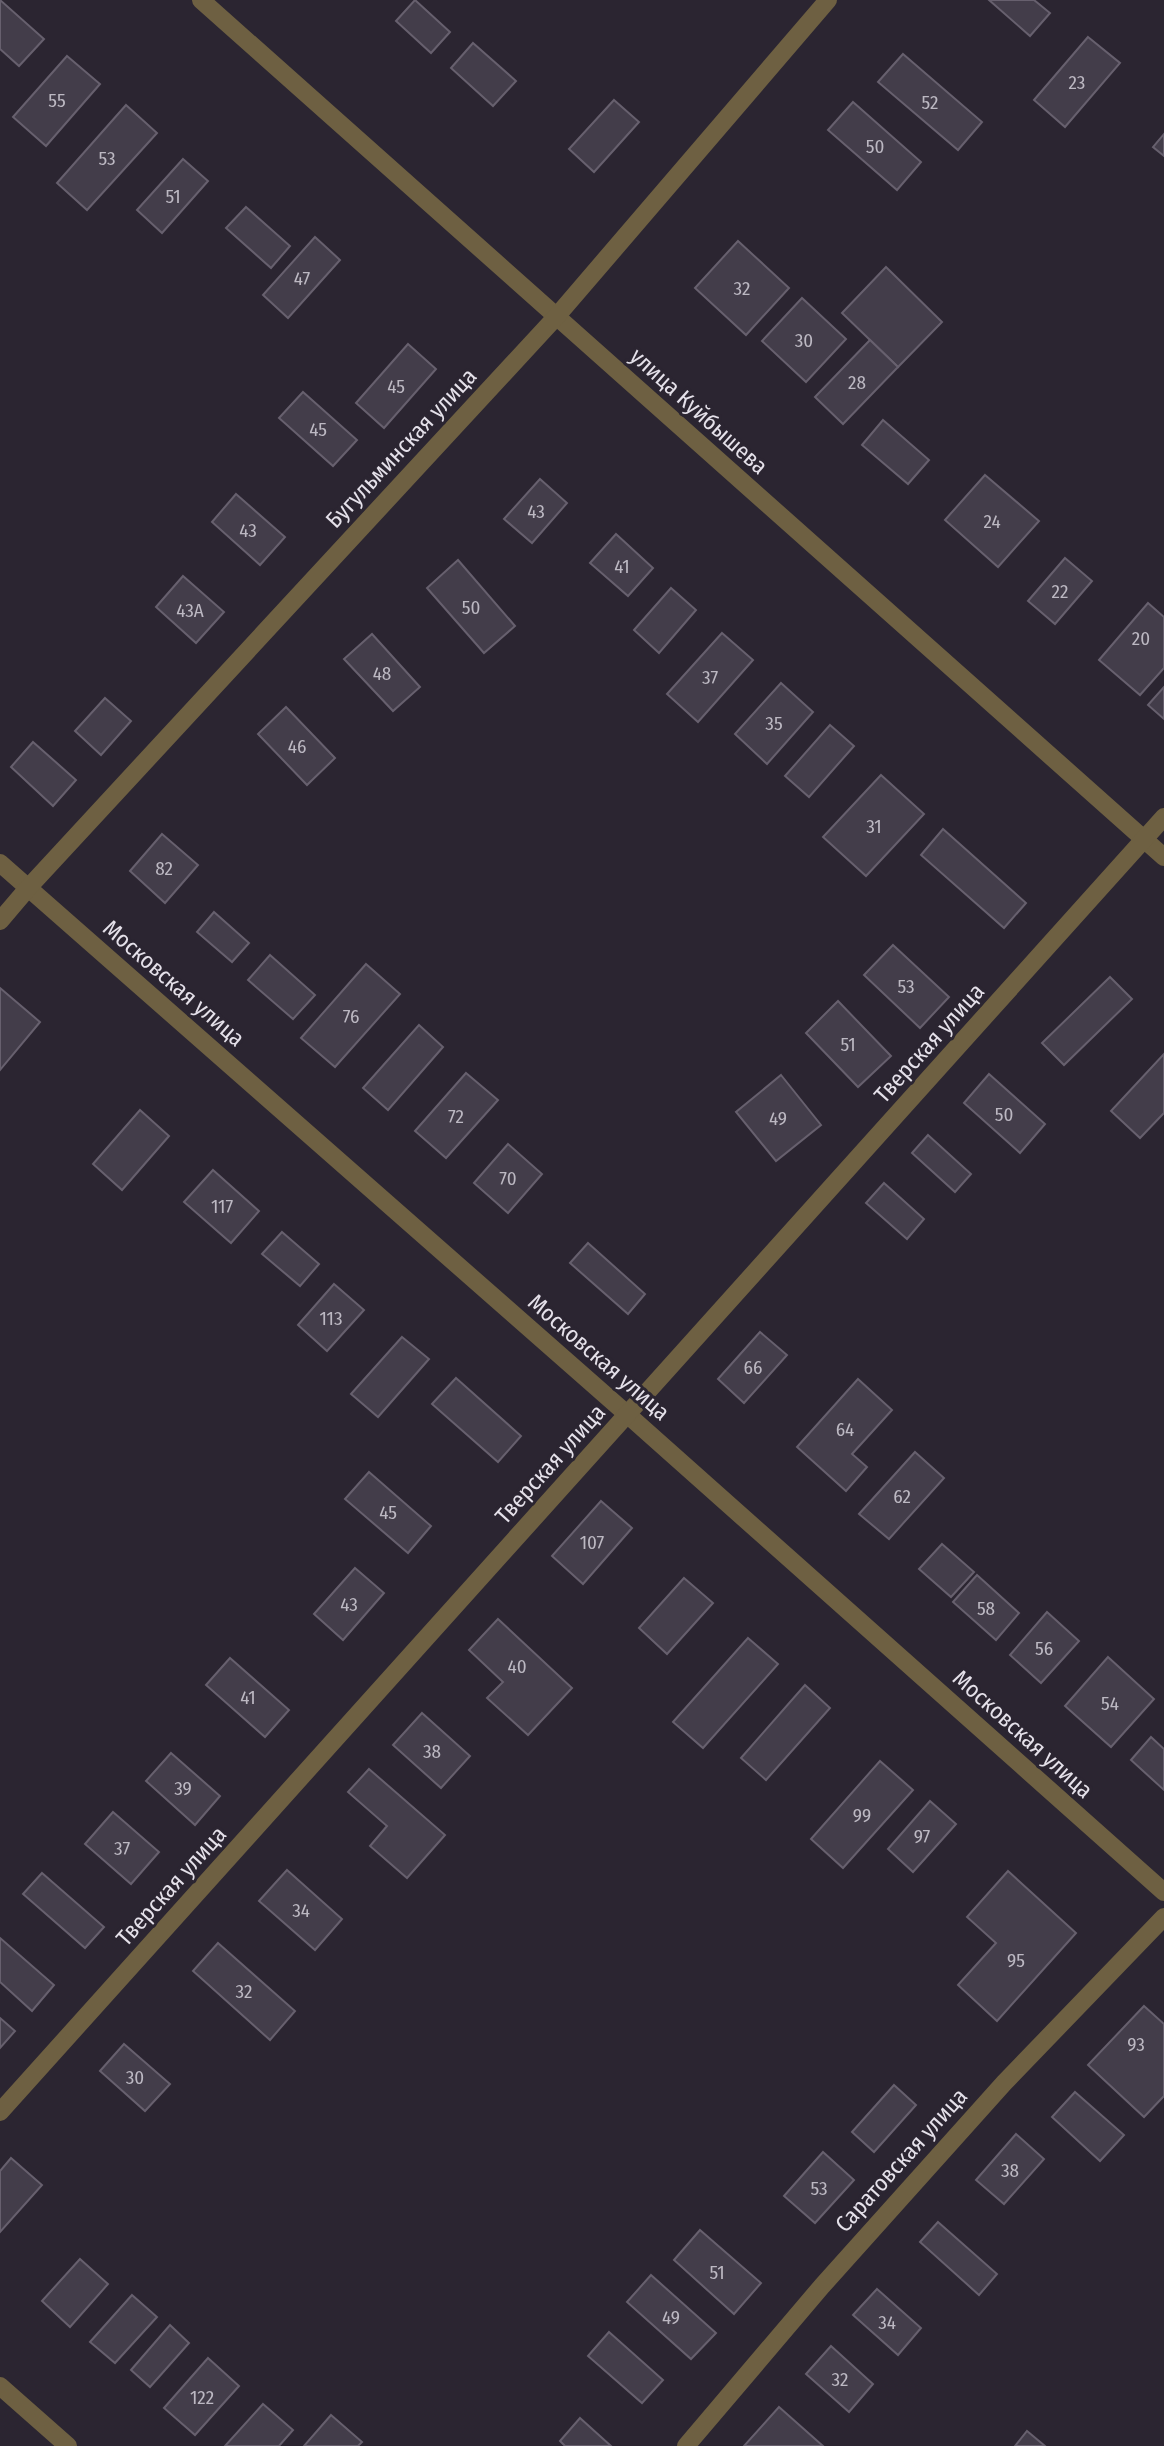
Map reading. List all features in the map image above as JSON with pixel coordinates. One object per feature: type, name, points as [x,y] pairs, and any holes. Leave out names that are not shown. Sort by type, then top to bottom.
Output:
[{"type":"street","name":"улица Куйбышева","points":[[201,0],[1164,858]]},
{"type":"street","name":"Бугульминская улица","points":[[0,921],[556,317],[828,0]]},
{"type":"street","name":"Тверская улица","points":[[0,2112],[1164,817]]},
{"type":"street","name":"Московская улица","points":[[0,863],[628,1415],[1164,1892]]},
{"type":"street","name":"Саратовская улица","points":[[686,2446],[822,2286],[1004,2083],[1164,1917]]},
{"type":"street","points":[[0,2386],[68,2446]]},
{"type":"building","points":[[0,0],[44,39],[19,66],[0,49]]},
{"type":"building","points":[[415,0],[450,32],[431,53],[396,21]]},
{"type":"building","points":[[989,0],[1034,0],[1050,13],[1030,36]]},
{"type":"building","points":[[1088,37],[1120,63],[1065,127],[1034,100]]},
{"type":"building","points":[[473,43],[516,81],[493,106],[451,68]]},
{"type":"building","points":[[903,54],[982,122],[958,150],[878,82]]},
{"type":"building","points":[[67,56],[100,84],[46,146],[13,117]]},
{"type":"building","points":[[614,100],[639,122],[594,172],[569,149]]},
{"type":"building","points":[[853,102],[921,162],[897,190],[828,130]]},
{"type":"building","points":[[126,105],[157,133],[87,210],[57,183]]},
{"type":"building","points":[[1164,134],[1164,156],[1153,147]]},
{"type":"building","points":[[183,159],[208,181],[162,233],[137,210]]},
{"type":"building","points":[[246,207],[290,246],[271,268],[226,228]]},
{"type":"building","points":[[315,237],[340,260],[288,318],[263,295]]},
{"type":"building","points":[[738,241],[789,288],[746,335],[695,288]]},
{"type":"building","points":[[886,267],[942,322],[898,367],[842,313]]},
{"type":"building","points":[[802,298],[846,339],[806,382],[762,341]]},
{"type":"building","points":[[870,340],[898,367],[843,424],[815,397]]},
{"type":"building","points":[[408,344],[436,369],[384,428],[356,403]]},
{"type":"building","points":[[303,392],[357,440],[333,466],[279,418]]},
{"type":"building","points":[[883,420],[929,460],[908,484],[862,445]]},
{"type":"building","points":[[985,475],[1039,521],[998,567],[945,520]]},
{"type":"building","points":[[540,479],[567,503],[532,543],[504,519]]},
{"type":"building","points":[[236,494],[285,537],[260,565],[212,522]]},
{"type":"building","points":[[616,534],[653,568],[628,596],[590,563]]},
{"type":"building","points":[[1065,558],[1092,581],[1055,624],[1028,601]]},
{"type":"building","points":[[458,560],[515,626],[484,653],[427,588]]},
{"type":"building","points":[[183,576],[224,612],[196,643],[156,607]]},
{"type":"building","points":[[671,588],[696,610],[659,653],[634,630]]},
{"type":"building","points":[[1148,603],[1164,617],[1164,668],[1140,695],[1099,660]]},
{"type":"building","points":[[722,633],[753,660],[698,722],[667,694]]},
{"type":"building","points":[[372,634],[420,687],[393,711],[344,659]]},
{"type":"building","points":[[781,683],[813,712],[767,764],[735,734]]},
{"type":"building","points":[[1164,687],[1164,719],[1148,705]]},
{"type":"building","points":[[105,698],[131,721],[101,755],[75,731]]},
{"type":"building","points":[[286,707],[335,758],[307,785],[258,734]]},
{"type":"building","points":[[830,725],[854,746],[809,797],[785,776]]},
{"type":"building","points":[[33,742],[76,780],[53,806],[11,767]]},
{"type":"building","points":[[881,775],[924,814],[866,876],[823,837]]},
{"type":"building","points":[[943,829],[1026,903],[1004,928],[921,855]]},
{"type":"building","points":[[162,834],[198,865],[165,903],[130,871]]},
{"type":"building","points":[[214,912],[249,943],[232,962],[197,932]]},
{"type":"building","points":[[893,945],[949,997],[920,1028],[864,975]]},
{"type":"building","points":[[270,955],[315,995],[293,1019],[248,980]]},
{"type":"building","points":[[366,964],[400,994],[335,1067],[301,1038]]},
{"type":"building","points":[[1110,977],[1132,999],[1064,1065],[1042,1043]]},
{"type":"building","points":[[0,988],[40,1022],[0,1070]]},
{"type":"building","points":[[838,1001],[891,1056],[858,1087],[806,1033]]},
{"type":"building","points":[[419,1025],[443,1047],[388,1110],[363,1088]]},
{"type":"building","points":[[1164,1054],[1164,1113],[1140,1138],[1111,1111]]},
{"type":"building","points":[[466,1073],[498,1100],[446,1158],[415,1131]]},
{"type":"building","points":[[989,1074],[1045,1124],[1020,1153],[964,1103]]},
{"type":"building","points":[[781,1075],[821,1125],[776,1161],[736,1112]]},
{"type":"building","points":[[140,1110],[169,1136],[122,1190],[93,1164]]},
{"type":"building","points":[[928,1135],[971,1174],[955,1192],[912,1153]]},
{"type":"building","points":[[508,1144],[542,1174],[508,1213],[474,1183]]},
{"type":"building","points":[[213,1170],[259,1211],[231,1243],[184,1202]]},
{"type":"building","points":[[884,1183],[924,1219],[907,1239],[866,1203]]},
{"type":"building","points":[[282,1232],[319,1264],[300,1286],[262,1254]]},
{"type":"building","points":[[588,1243],[645,1294],[628,1314],[570,1263]]},
{"type":"building","points":[[334,1284],[364,1310],[327,1351],[298,1325]]},
{"type":"building","points":[[760,1332],[787,1355],[744,1403],[718,1379]]},
{"type":"building","points":[[402,1337],[429,1359],[378,1417],[351,1394]]},
{"type":"building","points":[[456,1378],[521,1436],[498,1462],[432,1404]]},
{"type":"building","points":[[858,1379],[892,1410],[852,1454],[867,1467],[846,1491],[797,1447]]},
{"type":"building","points":[[915,1452],[944,1478],[889,1539],[859,1514]]},
{"type":"building","points":[[369,1472],[431,1526],[408,1553],[345,1499]]},
{"type":"building","points":[[601,1501],[632,1528],[583,1584],[552,1556]]},
{"type":"building","points":[[942,1544],[974,1572],[951,1597],[919,1569]]},
{"type":"building","points":[[355,1568],[384,1593],[343,1640],[314,1614]]},
{"type":"building","points":[[977,1575],[1019,1613],[996,1640],[953,1602]]},
{"type":"building","points":[[684,1578],[713,1603],[667,1654],[639,1628]]},
{"type":"building","points":[[1047,1612],[1079,1641],[1041,1683],[1010,1655]]},
{"type":"building","points":[[498,1619],[572,1688],[528,1735],[487,1698],[503,1682],[469,1650]]},
{"type":"building","points":[[748,1638],[778,1664],[703,1748],[673,1722]]},
{"type":"building","points":[[1108,1657],[1154,1699],[1111,1747],[1065,1706]]},
{"type":"building","points":[[230,1658],[289,1710],[265,1737],[206,1685]]},
{"type":"building","points":[[805,1685],[830,1708],[766,1780],[741,1758]]},
{"type":"building","points":[[422,1713],[470,1756],[441,1788],[393,1745]]},
{"type":"building","points":[[1151,1737],[1164,1749],[1164,1790],[1131,1760]]},
{"type":"building","points":[[171,1753],[220,1796],[195,1825],[146,1781]]},
{"type":"building","points":[[880,1761],[913,1790],[843,1868],[811,1839]]},
{"type":"building","points":[[369,1769],[445,1835],[407,1878],[370,1846],[387,1826],[348,1792]]},
{"type":"building","points":[[930,1801],[956,1824],[913,1872],[888,1849]]},
{"type":"building","points":[[113,1812],[159,1852],[131,1884],[85,1844]]},
{"type":"building","points":[[287,1870],[342,1919],[315,1950],[259,1901]]},
{"type":"building","points":[[1008,1871],[1076,1933],[997,2021],[958,1985],[996,1943],[967,1917]]},
{"type":"building","points":[[42,1873],[104,1927],[85,1948],[23,1894]]},
{"type":"building","points":[[0,1938],[54,1985],[32,2011],[0,1982]]},
{"type":"building","points":[[218,1943],[295,2011],[270,2040],[193,1971]]},
{"type":"building","points":[[1144,2006],[1164,2024],[1164,2096],[1144,2117],[1088,2065]]},
{"type":"building","points":[[0,2018],[15,2031],[0,2048]]},
{"type":"building","points":[[124,2044],[170,2084],[145,2111],[100,2071]]},
{"type":"building","points":[[894,2085],[916,2105],[874,2152],[852,2132]]},
{"type":"building","points":[[1075,2092],[1124,2135],[1100,2161],[1052,2117]]},
{"type":"building","points":[[1016,2134],[1044,2159],[1004,2204],[976,2180]]},
{"type":"building","points":[[823,2152],[854,2180],[815,2223],[784,2196]]},
{"type":"building","points":[[11,2158],[42,2185],[0,2232],[0,2171]]},
{"type":"building","points":[[938,2222],[997,2274],[979,2295],[920,2242]]},
{"type":"building","points":[[700,2230],[761,2283],[734,2314],[674,2260]]},
{"type":"building","points":[[80,2259],[108,2284],[70,2327],[42,2301]]},
{"type":"building","points":[[651,2275],[716,2333],[691,2359],[627,2302]]},
{"type":"building","points":[[877,2289],[921,2328],[898,2355],[853,2315]]},
{"type":"building","points":[[132,2295],[157,2317],[115,2363],[90,2342]]},
{"type":"building","points":[[170,2325],[189,2343],[150,2387],[131,2370]]},
{"type":"building","points":[[609,2332],[663,2380],[642,2403],[588,2356]]},
{"type":"building","points":[[831,2346],[873,2384],[849,2412],[806,2374]]},
{"type":"building","points":[[208,2358],[239,2386],[195,2435],[164,2408]]},
{"type":"building","points":[[263,2404],[293,2430],[279,2446],[225,2446]]},
{"type":"building","points":[[779,2407],[823,2446],[744,2446]]},
{"type":"building","points":[[331,2415],[362,2442],[358,2446],[304,2446]]},
{"type":"building","points":[[580,2418],[611,2446],[565,2446],[560,2441]]},
{"type":"building","points":[[1027,2431],[1045,2446],[1015,2446]]}]
